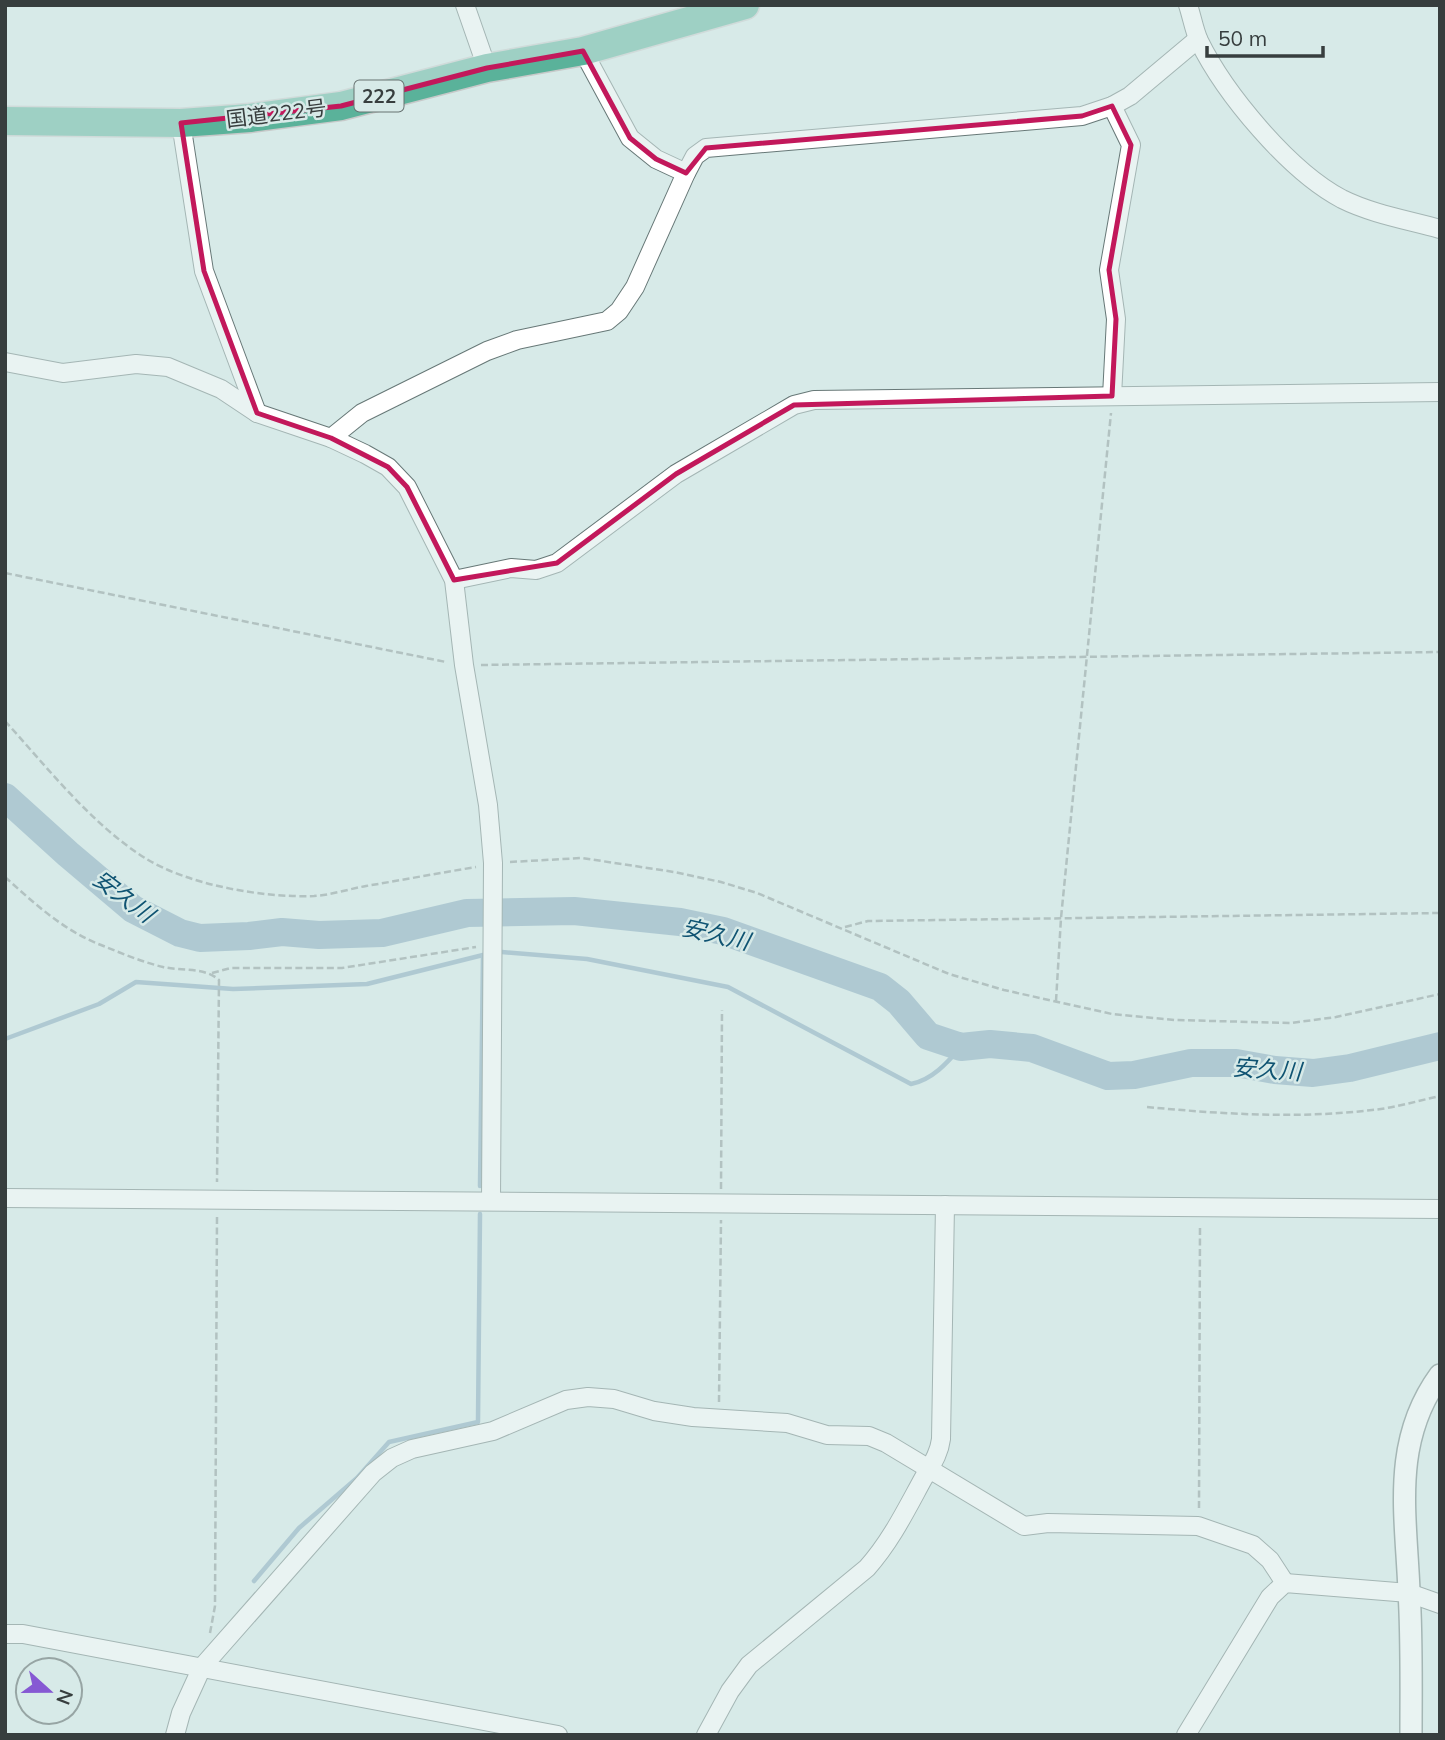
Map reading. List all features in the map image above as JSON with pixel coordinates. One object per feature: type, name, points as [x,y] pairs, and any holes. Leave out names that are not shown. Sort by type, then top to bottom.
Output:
[{"type":"highway","name":"国道222号","points":[[5,121],[181,123],[250,118],[341,106],[487,68],[583,51],[744,5]]},
{"type":"street","points":[[466,5],[487,68]]},
{"type":"street","points":[[1188,5],[1198,39],[1223,82],[1273,143],[1311,177],[1342,198],[1440,229]]},
{"type":"street","points":[[331,438],[362,413],[487,351],[517,340],[607,321],[619,311],[635,287],[686,173],[695,156],[706,148],[1082,116],[1112,106],[1130,96],[1198,39]]},
{"type":"street","points":[[583,51],[631,138],[656,159],[686,173]]},
{"type":"street","points":[[1112,106],[1131,145],[1109,270],[1116,319],[1112,396]]},
{"type":"street","points":[[181,123],[204,271],[257,413]]},
{"type":"street","points":[[5,362],[63,373],[136,364],[168,367],[221,389],[257,413],[331,438],[388,467],[407,486],[454,580],[464,665],[488,806],[494,863],[491,1201]]},
{"type":"street","points":[[454,580],[511,568],[536,570],[557,564],[676,474],[794,405],[814,400],[1440,392]]},
{"type":"street","points":[[5,1198],[1440,1209]]},
{"type":"street","points":[[706,1735],[730,1691],[749,1665],[867,1567],[882,1551],[939,1454],[942,1439],[945,1205]]},
{"type":"street","points":[[1412,1735],[1409,1593],[1403,1492],[1405,1457],[1417,1417],[1440,1375]]},
{"type":"street","points":[[176,1735],[181,1713],[202,1667],[364,1483],[392,1458],[412,1449],[493,1431],[566,1400],[588,1397],[614,1399],[654,1411],[718,1419],[774,1421],[827,1435],[869,1436],[886,1443],[1024,1526],[1048,1523],[1199,1526],[1253,1545],[1270,1560],[1285,1584]]},
{"type":"street","points":[[1186,1735],[1269,1597],[1285,1584],[1409,1593],[1440,1604]]},
{"type":"street","points":[[5,1633],[202,1667],[558,1735]]},
{"type":"path","points":[[1056,1001],[1061,918],[1112,396]]},
{"type":"path","points":[[5,573],[464,665],[1440,652]]},
{"type":"path","points":[[5,721],[67,790],[115,836],[153,862],[214,885],[254,892],[315,896],[494,863],[582,858],[721,882],[757,893],[950,974],[1004,990],[1112,1014],[1291,1023],[1336,1017],[1440,994]]},
{"type":"path","points":[[5,877],[50,916],[71,930],[98,944],[163,967],[212,973],[231,968],[342,968],[492,945]]},
{"type":"path","points":[[843,928],[869,921],[1440,913]]},
{"type":"path","points":[[202,1667],[215,1606],[219,980],[212,973]]},
{"type":"path","points":[[718,1419],[722,1010]]},
{"type":"path","points":[[1147,1107],[1231,1114],[1327,1114],[1374,1110],[1440,1096]]},
{"type":"path","points":[[1199,1526],[1200,1207]]},
{"type":"highlighted area","points":[[583,51],[630,138],[656,159],[686,173],[706,148],[1082,116],[1112,106],[1131,145],[1109,270],[1116,319],[1112,396],[794,405],[676,474],[557,563],[454,580],[407,487],[388,467],[331,438],[257,413],[204,271],[181,123],[341,106],[487,68]]},
{"type":"waterway","name":"安久川","points":[[5,797],[133,909],[180,933],[200,938],[282,932],[319,935],[382,933],[467,913],[574,911],[680,922],[723,931],[880,987],[899,1002],[928,1036],[961,1047],[990,1044],[1032,1048],[1108,1076],[1134,1075],[1191,1063],[1236,1063],[1313,1073],[1350,1068],[1440,1046]]},
{"type":"waterway","points":[[502,952],[587,959],[728,987],[911,1084],[932,1075],[961,1047]]},
{"type":"waterway","points":[[5,1039],[99,1004],[136,982],[233,989],[367,984],[483,955],[480,1186]]},
{"type":"waterway","points":[[254,1581],[299,1528],[357,1478],[389,1442],[478,1422],[480,1214]]}]
